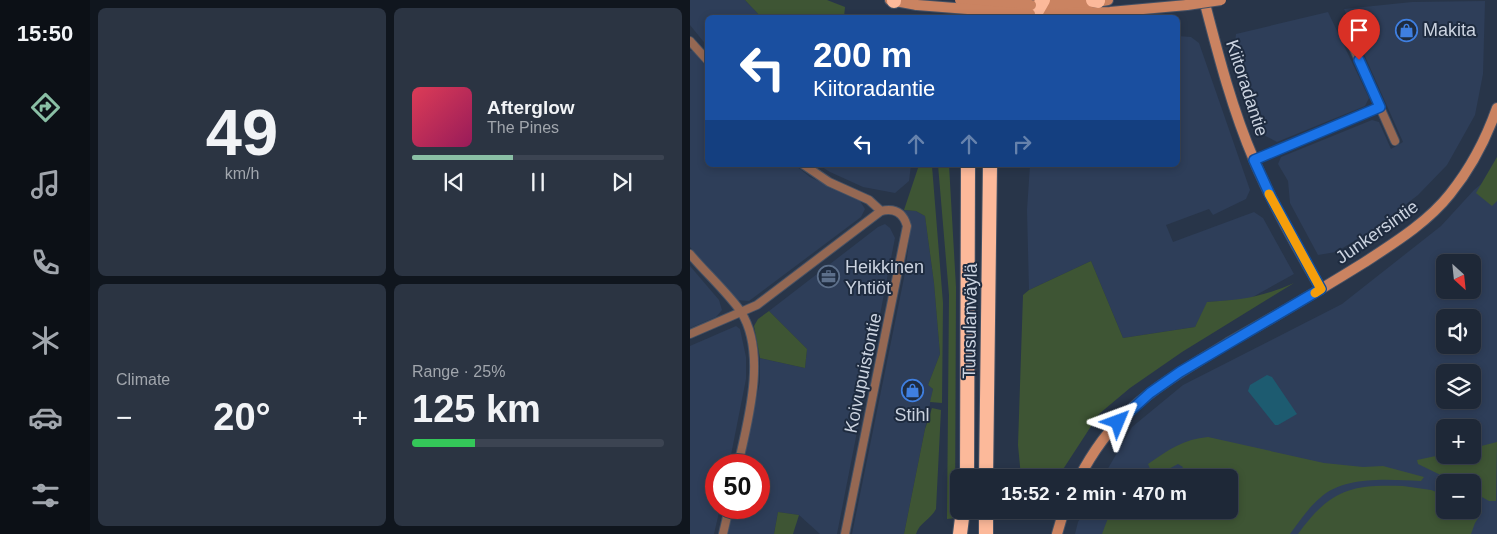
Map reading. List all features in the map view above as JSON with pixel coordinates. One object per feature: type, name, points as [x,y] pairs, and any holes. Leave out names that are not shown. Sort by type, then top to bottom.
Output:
[{"type":"highway","points":[[970,0],[970,15]]},
{"type":"highway","points":[[991,0],[991,15]]},
{"type":"highway","name":"Tuusulanväylä","points":[[967,469],[968,167]]},
{"type":"highway","name":"Tuusulanväylä","points":[[986,469],[990,167]]},
{"type":"highway","points":[[960,534],[962,519]]},
{"type":"highway","points":[[967,519],[967,534]]},
{"type":"highway","points":[[986,519],[986,534]]},
{"type":"main road","points":[[893,0],[917,4],[1110,12],[1221,0]]},
{"type":"main road","points":[[960,0],[1036,8],[1085,4],[1100,0]]},
{"type":"main road","name":"Kiitoradantie","points":[[1204,0],[1226,83],[1254,160],[1274,204],[1321,289]]},
{"type":"main road","name":"Junkersintie","points":[[1085,469],[1108,433],[1128,411],[1150,393],[1180,372],[1321,289],[1378,253],[1423,221],[1449,196],[1477,155],[1497,108]]},
{"type":"main road","points":[[1057,534],[1061,519]]},
{"type":"street","points":[[1345,29],[1395,141]]},
{"type":"street","points":[[690,41],[705,58]]},
{"type":"street","points":[[1254,160],[1380,107]]},
{"type":"street","points":[[690,334],[758,305],[881,211],[869,200],[830,182],[807,167]]},
{"type":"street","name":"Koivupuistontie","points":[[845,534],[906,236],[905,218],[898,212],[889,209],[881,211]]},
{"type":"street","points":[[690,254],[742,312],[749,334],[754,361],[754,383],[740,454]]},
{"type":"street","points":[[723,534],[726,519]]},
{"type":"shaded area","points":[[690,0],[745,0],[759,15],[705,15],[705,44],[690,25]]},
{"type":"shaded area","points":[[1485,1],[1483,74],[1475,115],[1447,165],[1418,195],[1374,229],[1336,252],[1318,255],[1290,203],[1288,181],[1278,164],[1281,157],[1372,120],[1379,122],[1391,149],[1403,142],[1344,9],[1412,2]]},
{"type":"shaded area","points":[[1328,12],[1369,98],[1365,106],[1277,142],[1258,132],[1242,87],[1234,52],[1236,34]]},
{"type":"shaded area","points":[[1180,36],[1191,37],[1199,43],[1250,190],[1246,199],[1213,215],[1209,209],[1166,225],[1173,242],[1254,212],[1263,218],[1294,274],[1249,299],[1208,302],[1195,327],[1123,338],[1091,261],[1029,290],[1027,210],[1030,167],[1180,167]]},
{"type":"shaded area","points":[[690,51],[693,51],[705,66],[705,167],[798,167],[810,177],[860,201],[865,209],[861,217],[749,301],[736,300],[690,247]]},
{"type":"shaded area","points":[[822,167],[911,167],[909,181],[895,193],[863,187]]},
{"type":"shaded area","points":[[1497,171],[1497,534],[1075,534],[1080,519],[1238,519],[1238,469],[1108,469],[1132,427],[1183,385],[1342,304],[1441,226],[1474,190]]},
{"type":"shaded area","points":[[904,210],[916,211],[925,216],[934,283],[940,354],[928,385],[933,389],[904,534],[852,534],[905,273],[911,226]]},
{"type":"shaded area","points":[[885,224],[890,228],[895,238],[837,534],[820,534],[799,515],[778,512],[774,534],[728,534],[731,519],[770,519],[770,454],[744,454],[760,382],[760,358],[805,368],[807,349],[769,311],[878,227]]},
{"type":"shaded area","points":[[690,266],[719,300],[722,310],[716,317],[690,328]]},
{"type":"shaded area","points":[[736,326],[740,329],[746,357],[746,379],[731,454],[705,454],[705,519],[717,519],[714,534],[690,534],[690,346]]},
{"type":"shaded area","points":[[1267,375],[1272,377],[1297,414],[1278,425],[1275,425],[1248,391],[1250,385]]},
{"type":"green space","points":[[745,0],[827,0],[845,7],[844,15],[759,15]]},
{"type":"green space","points":[[1497,157],[1497,201],[1492,206],[1476,193]]},
{"type":"green space","points":[[918,167],[932,167],[943,303],[942,403],[930,402],[933,389],[928,385],[940,354],[934,283],[925,216],[916,211],[904,210]]},
{"type":"green space","points":[[938,167],[949,167],[956,287],[955,469],[950,469],[950,519],[947,519],[949,295]]},
{"type":"green space","points":[[1091,261],[1123,338],[1195,327],[1207,302],[1252,297],[1272,292],[1294,283],[1182,352],[1130,388],[1099,414],[1063,469],[1020,469],[1018,445],[1023,295],[1029,290]]},
{"type":"green space","points":[[769,311],[807,349],[805,368],[760,358],[754,326],[758,319]]},
{"type":"green space","points":[[932,408],[941,410],[936,509],[916,534],[904,534],[925,429]]},
{"type":"green space","points":[[1208,437],[1324,463],[1363,467],[1383,466],[1424,477],[1421,481],[1355,482],[1330,491],[1316,502],[1290,534],[1102,534],[1108,519],[1238,519],[1238,469],[1182,469],[1183,467],[1178,464],[1169,469],[1150,469],[1148,464],[1169,450],[1199,438]]},
{"type":"green space","points":[[1497,442],[1496,501],[1489,501],[1481,496],[1481,474],[1439,474],[1418,464],[1417,460],[1436,456],[1436,464],[1481,464],[1481,446]]},
{"type":"green space","points":[[1369,486],[1403,486],[1436,492],[1436,519],[1478,519],[1471,534],[1298,534],[1320,508],[1331,499],[1355,489]]},
{"type":"green space","points":[[778,512],[799,515],[793,534],[774,534]]},
{"type":"slow traffic","points":[[1269,194],[1321,289],[1315,293]]},
{"type":"place","name":"Makita","points":[[1407,30]]},
{"type":"place","name":"Heikkinen Yhtiöt","points":[[829,277]]},
{"type":"place","name":"Stihl","points":[[912,390]]},
{"type":"route","points":[[1118,422],[1150,393],[1180,372],[1321,289],[1285,225],[1254,160],[1380,107],[1359,60]]}]
